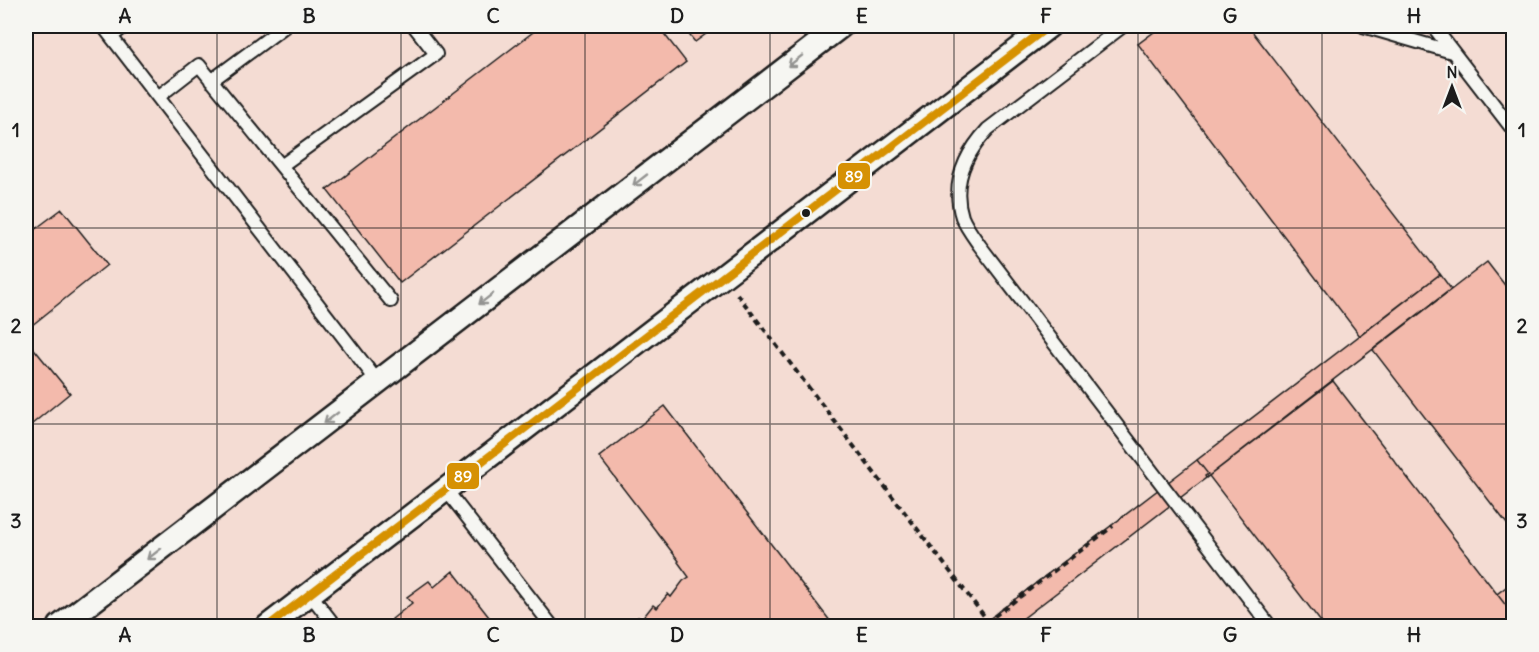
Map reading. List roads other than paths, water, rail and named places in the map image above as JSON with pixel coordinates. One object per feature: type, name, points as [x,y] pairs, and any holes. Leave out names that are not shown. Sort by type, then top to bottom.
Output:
[{"type":"street","points":[[60,627],[841,26]]},
{"type":"street","points":[[268,627],[1049,26]]},
{"type":"lane","points":[[103,26],[378,382]]},
{"type":"lane","points":[[112,36],[125,26]]},
{"type":"lane","points":[[212,81],[285,26]]},
{"type":"lane","points":[[281,166],[436,54],[414,26]]},
{"type":"lane","points":[[1123,26],[988,129],[976,141],[960,174],[958,192],[963,218],[980,246],[1270,627]]},
{"type":"lane","points":[[1363,26],[1452,52]]},
{"type":"lane","points":[[1433,26],[1514,131]]},
{"type":"lane","points":[[158,97],[200,65],[391,301]]},
{"type":"lane","points":[[446,490],[552,627]]},
{"type":"lane","points":[[310,594],[335,627]]}]
